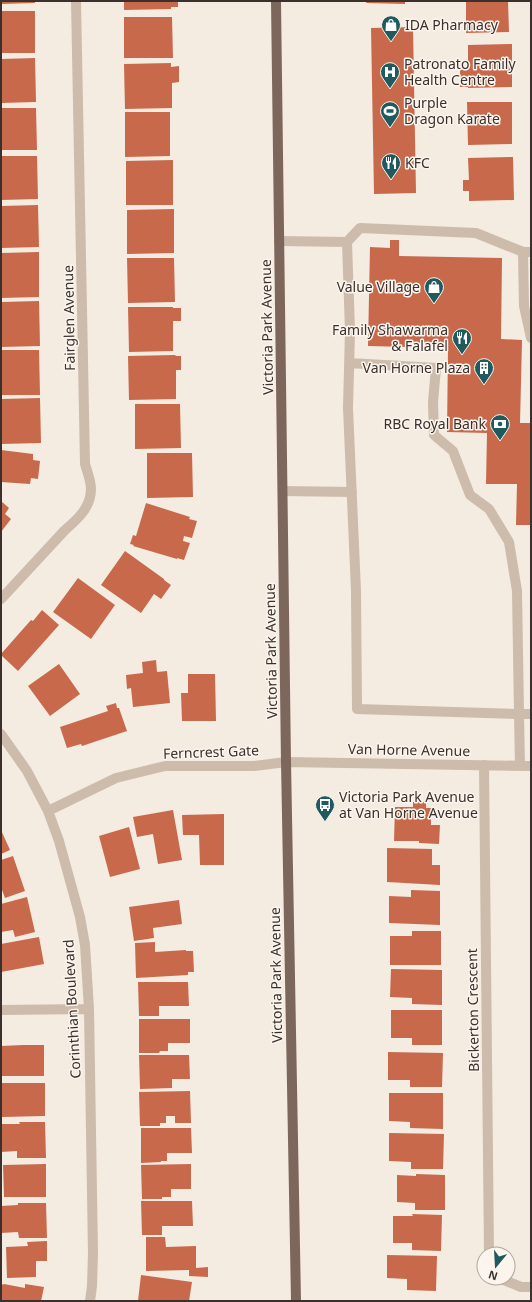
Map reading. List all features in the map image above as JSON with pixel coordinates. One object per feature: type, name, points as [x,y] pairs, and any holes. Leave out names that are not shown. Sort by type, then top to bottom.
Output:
[{"type":"main road","name":"Victoria Park Avenue","points":[[276,1],[286,762],[296,1301]]},
{"type":"street","name":"Fairglen Avenue","points":[[1,599],[65,530],[77,520],[88,504],[91,488],[86,464],[76,1]]},
{"type":"street","points":[[531,338],[524,306],[527,252],[476,233],[360,228],[347,242],[350,331],[348,408],[356,591],[357,709],[531,714]]},
{"type":"street","points":[[279,241],[347,242]]},
{"type":"street","points":[[349,363],[436,368],[433,402],[434,435],[453,452],[470,495],[489,509],[509,542],[517,591],[520,766]]},
{"type":"street","points":[[283,491],[352,492]]},
{"type":"street","name":"Corinthian Boulevard","points":[[1,734],[27,771],[48,811],[59,841],[80,917],[85,945],[89,1009],[93,1253],[90,1301]]},
{"type":"street","name":"Van Horne Avenue","points":[[286,762],[531,766]]},
{"type":"street","name":"Ferncrest Gate","points":[[48,811],[116,778],[165,766],[254,766],[286,762]]},
{"type":"street","name":"Bickerton Crescent","points":[[484,765],[489,1246]]},
{"type":"street","points":[[1,1010],[89,1009]]},
{"type":"street","points":[[516,1285],[521,1287],[531,1287]]},
{"type":"building","points":[[1,1],[35,1],[35,3],[1,4]]},
{"type":"building","points":[[124,1],[178,1],[178,7],[171,7],[171,9],[124,10]]},
{"type":"building","points":[[367,1],[405,1],[405,4],[366,3]]},
{"type":"building","points":[[466,1],[508,1],[509,32],[466,33]]},
{"type":"building","points":[[1,11],[35,11],[35,53],[1,53]]},
{"type":"building","points":[[124,17],[172,17],[173,58],[124,58]]},
{"type":"building","points":[[413,27],[416,193],[374,194],[371,28]]},
{"type":"building","points":[[512,44],[512,87],[460,87],[460,68],[468,68],[468,45]]},
{"type":"building","points":[[35,58],[36,102],[1,103],[1,59]]},
{"type":"building","points":[[171,63],[171,67],[179,66],[179,82],[172,83],[172,108],[125,109],[124,64]]},
{"type":"building","points":[[467,102],[512,102],[512,144],[468,145]]},
{"type":"building","points":[[1,108],[36,108],[37,150],[1,150]]},
{"type":"building","points":[[125,112],[170,112],[170,156],[125,157]]},
{"type":"building","points":[[1,156],[37,156],[38,199],[1,200]]},
{"type":"building","points":[[513,157],[514,200],[469,201],[469,191],[463,191],[463,180],[469,180],[468,158]]},
{"type":"building","points":[[173,160],[173,205],[126,205],[126,161]]},
{"type":"building","points":[[38,205],[39,247],[1,248],[1,206]]},
{"type":"building","points":[[174,209],[174,253],[127,254],[127,210]]},
{"type":"building","name":"Van Horne Plaza","points":[[390,240],[399,240],[399,256],[502,258],[501,339],[522,340],[520,423],[531,423],[531,525],[516,525],[517,484],[486,484],[487,433],[447,432],[448,348],[368,346],[370,247],[390,248]]},
{"type":"building","points":[[39,252],[39,297],[1,298],[1,253]]},
{"type":"building","points":[[127,258],[174,258],[175,302],[128,303]]},
{"type":"building","points":[[39,301],[40,346],[1,347],[1,302]]},
{"type":"building","points":[[128,307],[181,308],[181,321],[173,321],[173,351],[129,352]]},
{"type":"building","points":[[1,350],[39,350],[40,395],[1,395]]},
{"type":"building","points":[[128,356],[181,356],[181,370],[176,370],[176,399],[129,400]]},
{"type":"building","points":[[40,398],[41,443],[1,444],[1,399]]},
{"type":"building","points":[[135,404],[180,404],[181,448],[135,449]]},
{"type":"building","points":[[1,450],[33,454],[33,460],[40,461],[38,479],[31,478],[30,484],[1,482]]},
{"type":"building","points":[[147,453],[192,453],[193,497],[147,498]]},
{"type":"building","points":[[1,501],[9,508],[5,514],[11,519],[1,532]]},
{"type":"building","points":[[146,503],[190,517],[189,519],[197,521],[192,538],[184,536],[183,541],[190,543],[184,560],[130,544],[133,535],[136,536]]},
{"type":"building","points":[[125,551],[171,585],[161,599],[154,594],[141,613],[101,585]]},
{"type":"building","points":[[78,578],[115,605],[91,639],[53,612]]},
{"type":"building","points":[[42,610],[59,625],[18,671],[1,654],[31,620],[33,621]]},
{"type":"building","points":[[156,660],[157,672],[167,671],[170,703],[133,707],[131,688],[127,689],[126,675],[143,673],[142,662]]},
{"type":"building","points":[[59,664],[80,694],[50,716],[28,686]]},
{"type":"building","points":[[188,674],[215,674],[216,721],[182,721],[181,693],[188,693]]},
{"type":"building","points":[[116,703],[127,731],[82,746],[81,744],[67,748],[60,727],[108,711],[106,706]]},
{"type":"building","points":[[413,802],[426,802],[426,808],[431,808],[431,825],[440,825],[439,844],[419,843],[419,841],[394,841],[395,807],[413,807]]},
{"type":"building","points":[[173,810],[182,860],[158,864],[153,834],[137,837],[133,817]]},
{"type":"building","points":[[224,814],[224,865],[200,865],[199,835],[183,835],[182,815]]},
{"type":"building","points":[[129,827],[140,869],[110,877],[99,836]]},
{"type":"building","points":[[1,830],[10,850],[1,854]]},
{"type":"building","points":[[387,848],[432,849],[432,865],[440,865],[440,885],[387,882]]},
{"type":"building","points":[[13,856],[25,891],[5,898],[1,890],[1,860]]},
{"type":"building","points":[[411,890],[440,891],[440,925],[389,923],[389,896],[411,897]]},
{"type":"building","points":[[27,897],[35,932],[15,937],[13,930],[1,932],[1,904]]},
{"type":"building","points":[[179,900],[182,924],[153,928],[154,938],[134,941],[129,907]]},
{"type":"building","points":[[412,931],[441,931],[441,965],[390,965],[390,936],[412,936]]},
{"type":"building","points":[[39,937],[44,964],[1,972],[1,944]]},
{"type":"building","points":[[155,942],[155,952],[193,951],[194,972],[188,972],[188,975],[136,978],[135,943]]},
{"type":"building","points":[[391,969],[442,970],[442,1005],[412,1004],[412,998],[390,997]]},
{"type":"building","points":[[138,982],[188,982],[189,1006],[159,1006],[159,1016],[139,1016]]},
{"type":"building","points":[[391,1010],[442,1010],[442,1045],[412,1045],[412,1038],[391,1038]]},
{"type":"building","points":[[139,1019],[190,1019],[190,1043],[168,1043],[168,1051],[160,1051],[159,1053],[139,1053]]},
{"type":"building","points":[[44,1045],[44,1076],[1,1076],[1,1046]]},
{"type":"building","points":[[388,1052],[443,1053],[442,1087],[410,1087],[410,1080],[388,1080]]},
{"type":"building","points":[[139,1055],[189,1055],[190,1079],[172,1079],[172,1088],[140,1089]]},
{"type":"building","points":[[2,1083],[45,1083],[45,1116],[2,1117]]},
{"type":"building","points":[[190,1091],[191,1123],[175,1123],[175,1116],[166,1116],[166,1123],[160,1123],[160,1126],[140,1126],[139,1092]]},
{"type":"building","points":[[389,1093],[443,1093],[443,1129],[410,1128],[410,1122],[389,1121]]},
{"type":"building","points":[[19,1122],[45,1122],[46,1158],[17,1158],[17,1151],[1,1152],[1,1124],[20,1124]]},
{"type":"building","points":[[141,1128],[191,1128],[192,1153],[167,1153],[167,1161],[141,1163]]},
{"type":"building","points":[[389,1133],[444,1134],[443,1169],[411,1169],[411,1162],[389,1161]]},
{"type":"building","points":[[46,1164],[46,1197],[4,1197],[3,1165]]},
{"type":"building","points":[[191,1164],[191,1189],[171,1189],[171,1197],[162,1197],[162,1199],[142,1199],[141,1165]]},
{"type":"building","points":[[416,1174],[445,1175],[445,1210],[415,1210],[415,1203],[397,1202],[397,1175],[416,1176]]},
{"type":"building","points":[[141,1201],[192,1201],[193,1226],[162,1226],[162,1235],[142,1235]]},
{"type":"building","points":[[18,1203],[46,1203],[47,1238],[19,1238],[18,1232],[1,1233],[1,1206],[18,1205]]},
{"type":"building","points":[[412,1214],[442,1215],[441,1251],[412,1250],[412,1243],[393,1243],[393,1216],[413,1216]]},
{"type":"building","points":[[146,1237],[165,1237],[166,1247],[196,1246],[196,1268],[208,1267],[208,1277],[189,1276],[189,1270],[146,1271]]},
{"type":"building","points":[[47,1241],[47,1261],[36,1261],[36,1277],[7,1278],[6,1247],[28,1246],[27,1242]]},
{"type":"building","points":[[387,1255],[437,1256],[436,1291],[407,1290],[407,1279],[387,1278]]},
{"type":"building","points":[[141,1275],[192,1282],[189,1301],[138,1301]]},
{"type":"building","points":[[4,1284],[25,1288],[25,1284],[44,1287],[41,1301],[1,1301],[1,1285]]},
{"type":"place","name":"IDA Pharmacy","points":[[391,42]]},
{"type":"place","name":"Patronato Family Health Centre","points":[[390,89]]},
{"type":"place","name":"Purple Dragon Karate","points":[[390,128]]},
{"type":"place","name":"KFC","points":[[391,180]]},
{"type":"place","name":"Value Village","points":[[434,304]]},
{"type":"place","name":"Family Shawarma & Falafel","points":[[462,355]]},
{"type":"place","name":"Van Horne Plaza","points":[[484,385]]},
{"type":"place","name":"RBC Royal Bank","points":[[500,441]]},
{"type":"place","name":"Victoria Park Avenue at Van Horne Avenue","points":[[325,822]]}]
